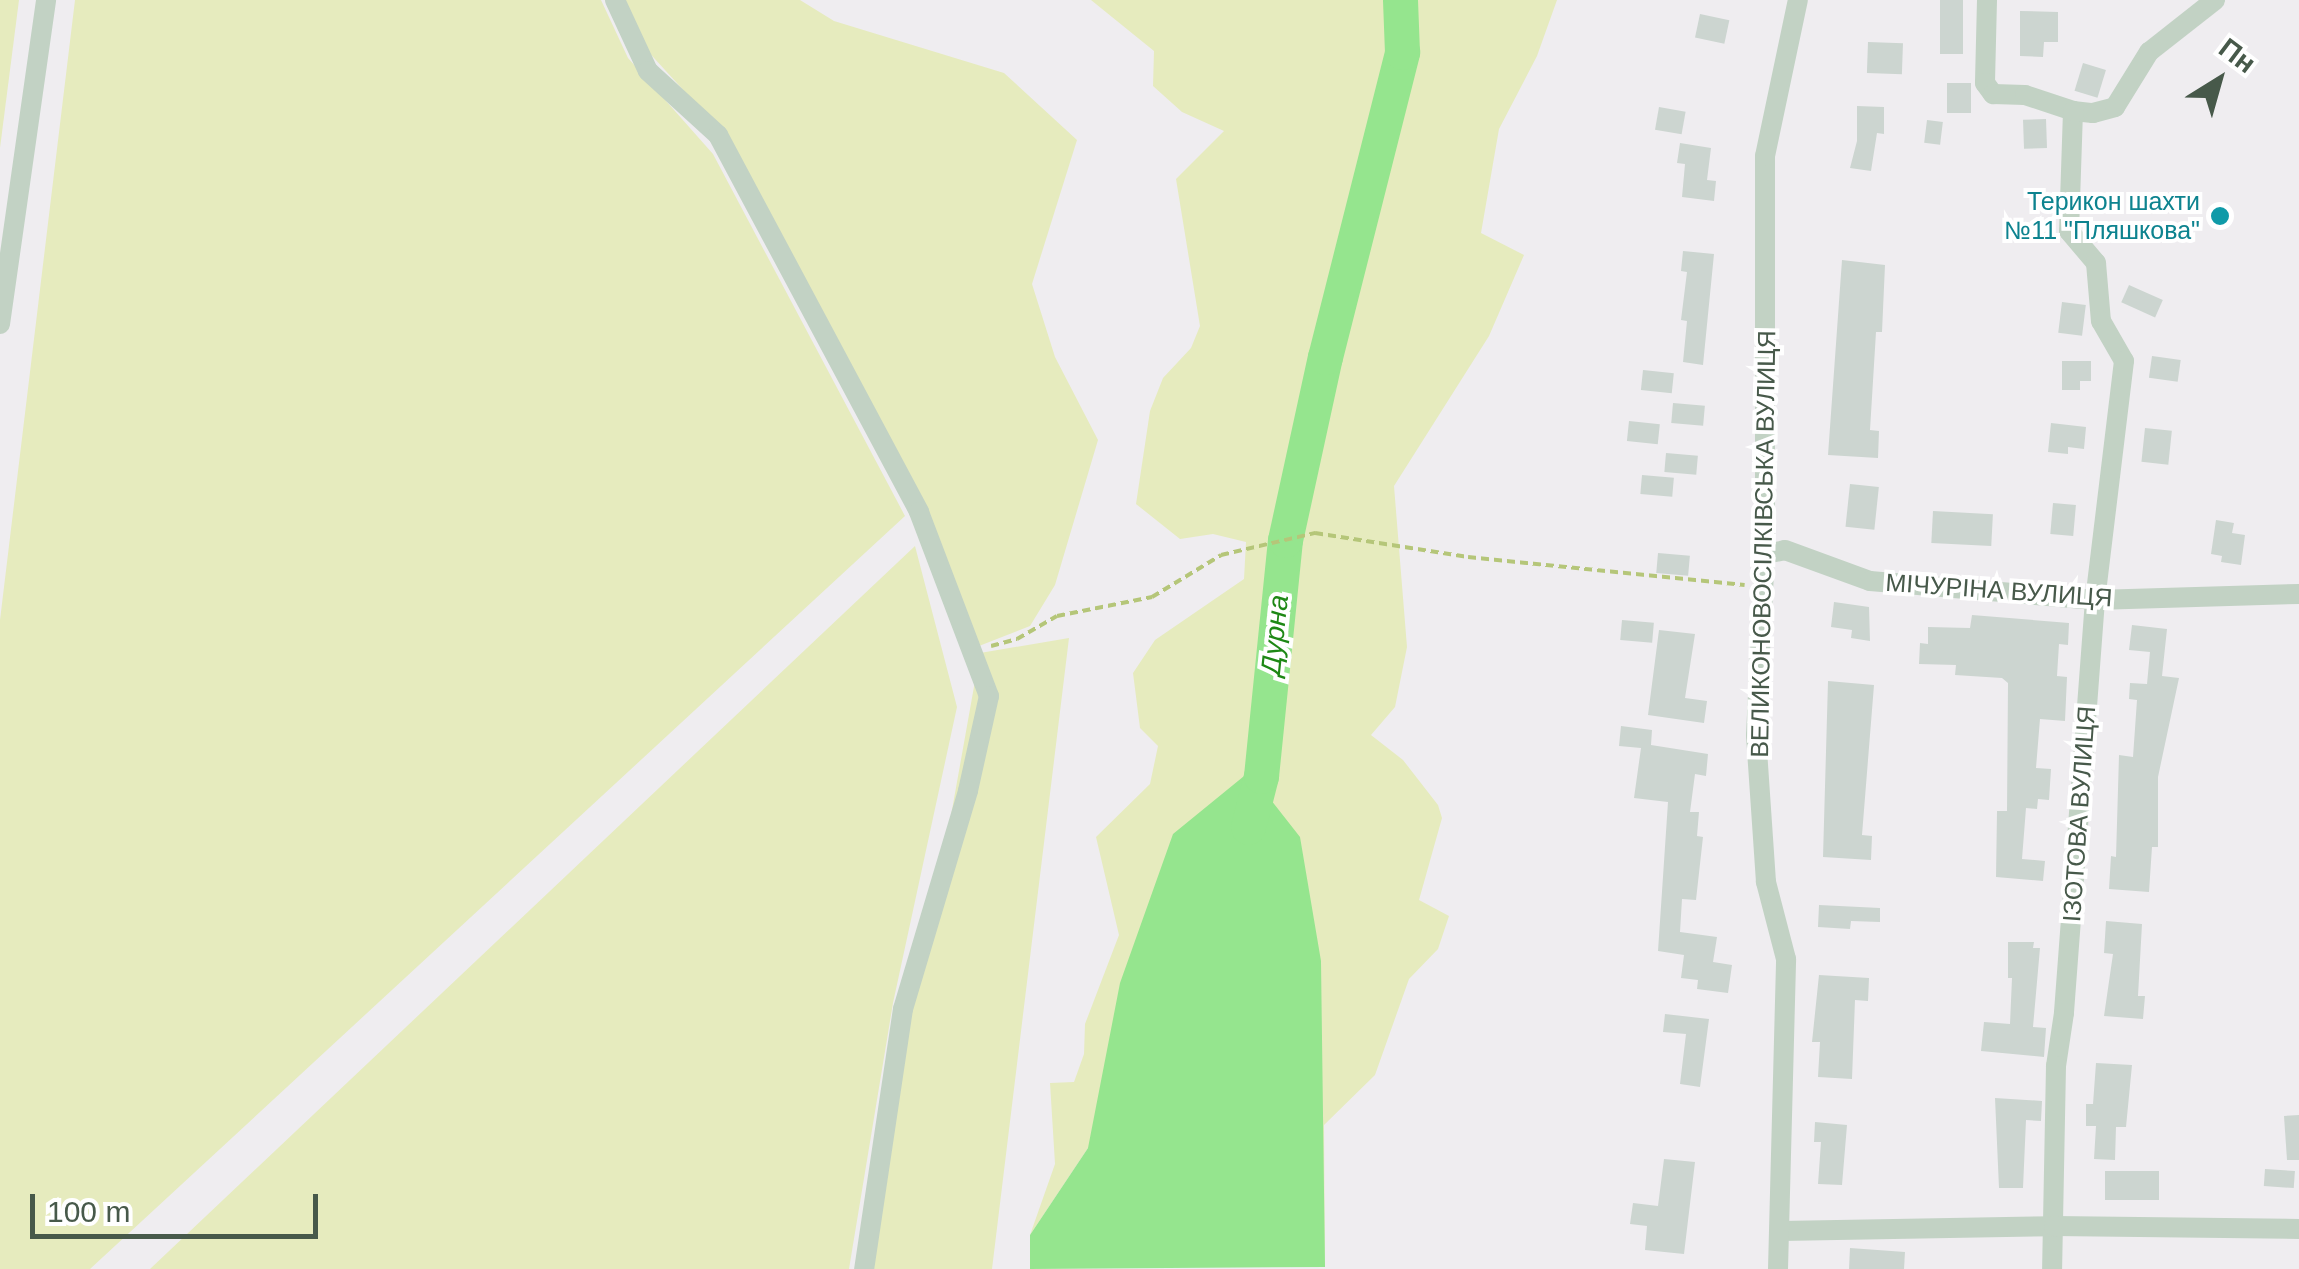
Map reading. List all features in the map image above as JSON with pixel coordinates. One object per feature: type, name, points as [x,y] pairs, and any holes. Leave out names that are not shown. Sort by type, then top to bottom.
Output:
[{"type":"street","points":[[0,324],[46,0]]},
{"type":"street","points":[[615,0],[648,71],[718,135],[919,512],[989,696],[968,790],[903,1009],[864,1269]]},
{"type":"street","name":"ВЕЛИКОНОВОСІЛКІВСЬКА ВУЛИЦЯ","points":[[1778,1269],[1786,959],[1766,882],[1756,735],[1765,554],[1765,156],[1798,0]]},
{"type":"street","points":[[1987,0],[1985,83],[1993,94],[2026,95],[2073,111],[2093,113],[2115,107],[2149,52],[2216,0]]},
{"type":"street","name":"ІЗОТОВА ВУЛИЦЯ","points":[[2052,1269],[2056,1066],[2064,1013],[2095,600],[2124,361],[2101,321],[2096,263],[2069,232],[2073,111]]},
{"type":"street","name":"МІЧУРІНА ВУЛИЦЯ","points":[[1765,554],[1785,550],[1870,582],[2095,600],[2299,594]]},
{"type":"street","points":[[1781,1231],[2054,1226],[2299,1229]]},
{"type":"path","points":[[972,651],[1017,639],[1057,616],[1152,598],[1221,555],[1315,533],[1468,557],[1764,587]]},
{"type":"shaded area","points":[[0,0],[19,0],[0,148]]},
{"type":"shaded area","points":[[75,0],[601,0],[628,58],[713,154],[905,516],[90,1269],[0,1269],[0,620]]},
{"type":"shaded area","points":[[618,0],[800,0],[834,21],[1004,73],[1077,140],[1032,284],[1055,357],[1098,440],[1055,585],[1030,626],[979,646],[731,142],[643,46]]},
{"type":"shaded area","points":[[1091,0],[1557,0],[1537,56],[1499,129],[1481,233],[1524,255],[1489,336],[1394,486],[1407,647],[1395,707],[1371,735],[1403,760],[1438,805],[1442,818],[1419,900],[1449,916],[1438,949],[1409,979],[1375,1075],[1324,1125],[1325,1267],[1088,1148],[1030,1235],[1055,1164],[1050,1083],[1074,1082],[1084,1054],[1085,1024],[1119,935],[1096,837],[1150,784],[1158,746],[1140,728],[1133,673],[1155,640],[1244,579],[1246,542],[1213,534],[1180,539],[1136,504],[1150,411],[1163,378],[1191,348],[1200,326],[1176,179],[1224,131],[1182,112],[1153,86],[1154,51]]},
{"type":"shaded area","points":[[915,546],[957,707],[893,1003],[849,1269],[150,1269]]},
{"type":"shaded area","points":[[1069,638],[992,1269],[870,1269],[912,1006],[924,967],[980,653]]},
{"type":"shaded area","points":[[1249,772],[1300,837],[1321,961],[1325,1267],[1030,1269],[1030,1235],[1088,1148],[1120,983],[1173,834]]},
{"type":"building","points":[[1940,0],[1963,0],[1963,54],[1940,54]]},
{"type":"building","points":[[2020,11],[2058,12],[2058,42],[2044,42],[2043,57],[2020,56]]},
{"type":"building","points":[[1700,14],[1729,20],[1724,44],[1695,37]]},
{"type":"building","points":[[1868,42],[1903,43],[1902,74],[1867,73]]},
{"type":"building","points":[[2083,63],[2106,70],[2097,98],[2075,91]]},
{"type":"building","points":[[1947,83],[1971,83],[1971,113],[1947,113]]},
{"type":"building","points":[[1857,106],[1884,107],[1884,134],[1877,133],[1871,171],[1850,168],[1857,141]]},
{"type":"building","points":[[1659,107],[1686,112],[1682,134],[1655,130]]},
{"type":"building","points":[[2046,119],[2047,148],[2024,149],[2023,120]]},
{"type":"building","points":[[1927,120],[1943,122],[1940,145],[1924,143]]},
{"type":"building","points":[[1680,143],[1711,148],[1707,180],[1716,181],[1714,201],[1682,197],[1685,164],[1677,163]]},
{"type":"building","points":[[1683,251],[1714,254],[1703,365],[1683,362],[1687,321],[1681,320],[1687,272],[1681,271]]},
{"type":"building","points":[[1842,260],[1885,265],[1882,332],[1876,332],[1870,430],[1879,431],[1878,458],[1828,455]]},
{"type":"building","points":[[2129,285],[2163,300],[2155,317],[2121,302]]},
{"type":"building","points":[[2062,302],[2086,305],[2082,336],[2058,333]]},
{"type":"building","points":[[2152,356],[2181,360],[2178,382],[2149,378]]},
{"type":"building","points":[[2062,361],[2091,361],[2091,381],[2080,381],[2080,390],[2062,390]]},
{"type":"building","points":[[1643,370],[1674,373],[1672,393],[1641,390]]},
{"type":"building","points":[[1673,403],[1705,406],[1703,426],[1671,423]]},
{"type":"building","points":[[1629,421],[1660,424],[1658,444],[1627,441]]},
{"type":"building","points":[[2051,423],[2086,427],[2084,449],[2068,447],[2068,454],[2048,452]]},
{"type":"building","points":[[2145,428],[2172,431],[2168,465],[2141,462]]},
{"type":"building","points":[[1666,453],[1698,456],[1696,475],[1664,472]]},
{"type":"building","points":[[1642,475],[1674,478],[1672,497],[1640,494]]},
{"type":"building","points":[[1850,484],[1879,487],[1874,530],[1846,527]]},
{"type":"building","points":[[2053,503],[2076,505],[2073,536],[2050,534]]},
{"type":"building","points":[[1933,511],[1993,514],[1991,546],[1931,543]]},
{"type":"building","points":[[2216,520],[2234,523],[2232,533],[2245,535],[2241,565],[2221,562],[2222,556],[2211,554]]},
{"type":"building","points":[[1658,553],[1690,556],[1688,576],[1656,573]]},
{"type":"building","points":[[1834,602],[1869,607],[1870,641],[1851,638],[1852,630],[1831,627]]},
{"type":"building","points":[[1972,615],[2069,623],[2068,645],[2059,644],[2057,676],[2067,677],[2065,721],[2040,719],[2036,768],[2051,769],[2049,800],[2038,799],[2037,809],[2026,808],[2022,859],[2045,861],[2043,881],[1996,877],[1997,811],[2007,811],[2008,683],[2002,678],[1955,675],[1956,665],[1919,664],[1920,643],[1928,644],[1928,627],[1970,628]]},
{"type":"building","points":[[1622,620],[1654,623],[1652,643],[1620,640]]},
{"type":"building","points":[[2132,625],[2167,629],[2162,676],[2179,678],[2158,777],[2158,847],[2152,847],[2149,892],[2109,889],[2111,856],[2116,857],[2119,755],[2133,757],[2137,700],[2129,699],[2130,683],[2147,684],[2150,652],[2129,650]]},
{"type":"building","points":[[1659,630],[1695,634],[1685,698],[1707,701],[1704,723],[1648,715]]},
{"type":"building","points":[[1828,681],[1874,685],[1862,835],[1872,836],[1871,860],[1823,857]]},
{"type":"building","points":[[1621,726],[1652,730],[1651,745],[1708,754],[1706,776],[1695,774],[1690,812],[1699,812],[1697,836],[1703,837],[1696,900],[1682,899],[1680,932],[1717,937],[1713,962],[1732,965],[1728,993],[1697,989],[1698,980],[1681,978],[1684,955],[1658,951],[1668,802],[1634,798],[1641,748],[1619,746]]},
{"type":"building","points":[[1819,905],[1880,908],[1880,922],[1851,921],[1850,929],[1818,927]]},
{"type":"building","points":[[2106,921],[2142,924],[2138,996],[2145,996],[2143,1019],[2104,1016],[2113,954],[2104,953]]},
{"type":"building","points":[[2008,942],[2034,942],[2033,948],[2040,948],[2033,1027],[2046,1028],[2044,1057],[1981,1051],[1984,1022],[2010,1024],[2012,978],[2008,978]]},
{"type":"building","points":[[1819,975],[1869,978],[1868,1001],[1855,1000],[1852,1079],[1818,1077],[1820,1042],[1812,1042]]},
{"type":"building","points":[[1665,1014],[1709,1019],[1700,1087],[1680,1084],[1686,1034],[1663,1032]]},
{"type":"building","points":[[2096,1063],[2132,1065],[2126,1127],[2116,1127],[2115,1160],[2094,1159],[2096,1126],[2086,1126],[2086,1104],[2093,1104]]},
{"type":"building","points":[[1995,1098],[2042,1101],[2041,1121],[2026,1120],[2023,1188],[1999,1188]]},
{"type":"building","points":[[2299,1115],[2299,1160],[2287,1160],[2284,1116]]},
{"type":"building","points":[[1815,1122],[1847,1125],[1842,1185],[1818,1184],[1821,1142],[1814,1142]]},
{"type":"building","points":[[1664,1159],[1695,1162],[1684,1254],[1645,1250],[1647,1226],[1630,1224],[1633,1203],[1658,1206]]},
{"type":"building","points":[[2265,1169],[2295,1171],[2294,1188],[2264,1186]]},
{"type":"building","points":[[2105,1171],[2159,1171],[2159,1200],[2105,1200]]},
{"type":"building","points":[[1850,1248],[1905,1252],[1904,1269],[1849,1269]]},
{"type":"waterway","name":"Дурна","points":[[1248,827],[1261,776],[1285,540],[1325,357],[1402,52],[1400,0]]},
{"type":"place","name":"Терикон шахти №11 \"Пляшкова\"","points":[[2220,216]]}]
